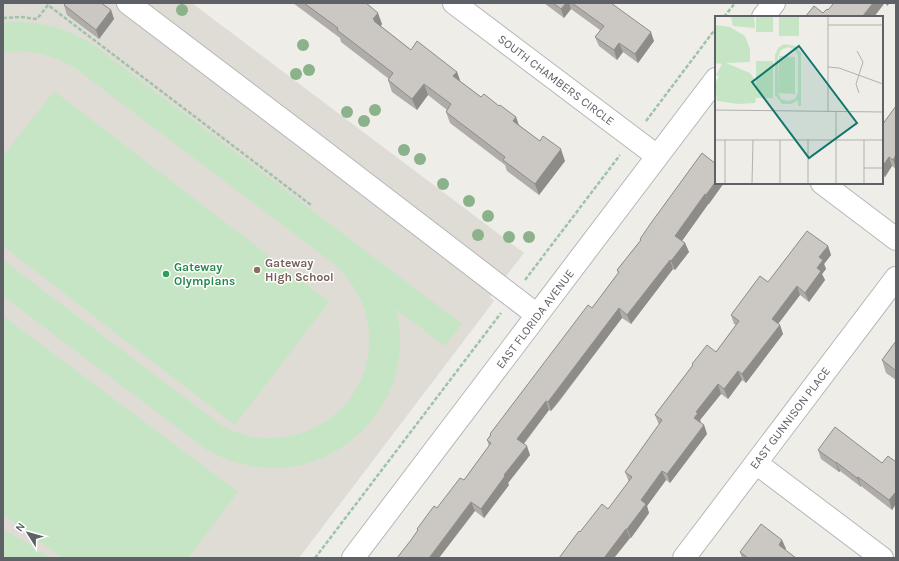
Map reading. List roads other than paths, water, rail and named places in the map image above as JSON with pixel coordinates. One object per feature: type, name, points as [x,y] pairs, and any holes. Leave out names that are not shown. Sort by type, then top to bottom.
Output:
[{"type":"street","points":[[128,3],[537,315]]},
{"type":"street","name":"SOUTH CHAMBERS CIRCLE","points":[[454,3],[658,156]]},
{"type":"street","points":[[764,16],[774,3]]},
{"type":"street","name":"EAST FLORIDA AVENUE","points":[[353,558],[658,156],[712,92]]},
{"type":"street","points":[[823,184],[896,239]]},
{"type":"street","name":"EAST GUNNISON PLACE","points":[[684,558],[896,278]]},
{"type":"street","points":[[756,463],[882,558]]},
{"type":"place","name":"Gateway High School","points":[[257,270]]},
{"type":"place","name":"Gateway Olympians","points":[[166,274]]}]
